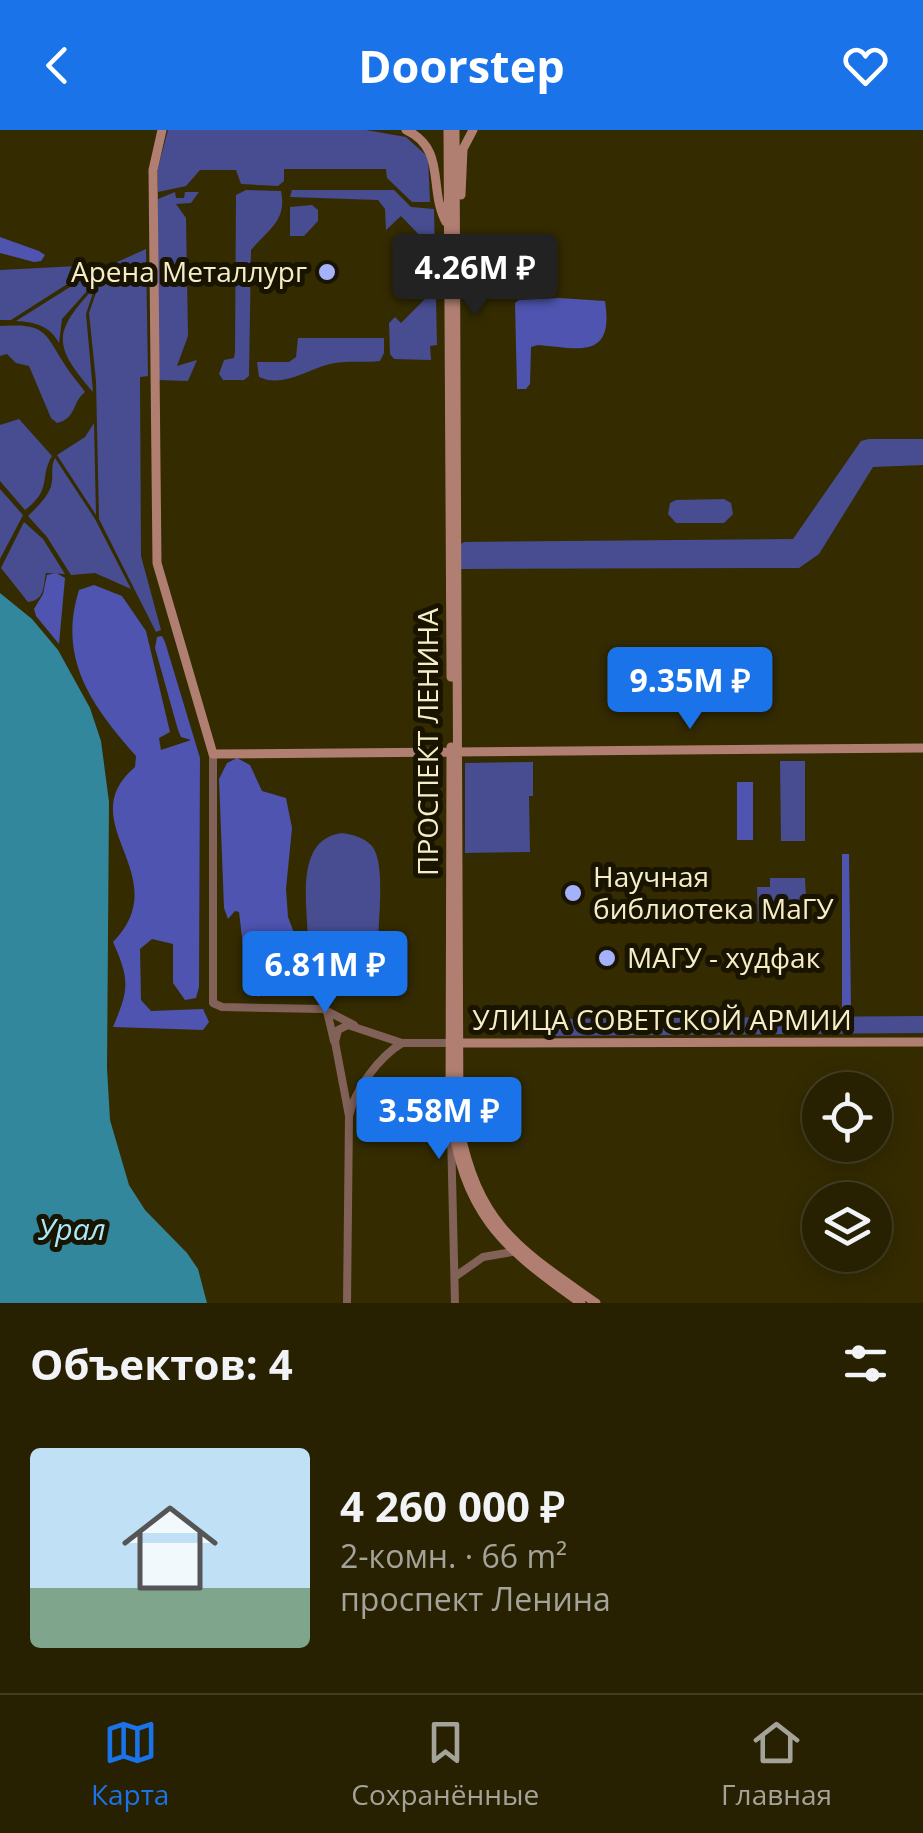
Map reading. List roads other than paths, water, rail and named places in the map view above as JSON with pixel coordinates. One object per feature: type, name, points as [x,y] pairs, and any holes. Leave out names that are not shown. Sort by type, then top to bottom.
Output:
[{"type":"main road","points":[[162,130],[152,170],[156,563],[213,754],[923,748]]},
{"type":"main road","points":[[406,130],[423,140],[432,153],[439,209],[452,227]]},
{"type":"main road","name":"ПРОСПЕКТ ЛЕНИНА","points":[[451,130],[454,1043],[459,1127],[472,1176],[496,1222],[519,1248],[596,1303]]},
{"type":"main road","name":"ПРОСПЕКТ ЛЕНИНА","points":[[452,227],[463,149],[473,130]]},
{"type":"main road","name":"УЛИЦА СОВЕТСКОЙ АРМИИ","points":[[454,1043],[923,1042]]},
{"type":"main road","name":"ПРОСПЕКТ ЛЕНИНА","points":[[454,1043],[450,1110],[457,1156],[470,1191],[490,1226],[512,1252],[581,1303]]},
{"type":"street","points":[[213,754],[214,1002],[222,1007],[325,1010],[380,1038],[386,1053]]},
{"type":"street","points":[[325,1010],[349,1116],[347,1303]]},
{"type":"street","points":[[335,1042],[342,1026],[357,1026]]},
{"type":"street","name":"УЛИЦА СОВЕТСКОЙ АРМИИ","points":[[380,1038],[402,1043],[454,1043]]},
{"type":"street","points":[[349,1116],[386,1053],[402,1043]]},
{"type":"street","points":[[342,1080],[354,1090],[362,1088]]},
{"type":"street","points":[[450,1110],[455,1303]]},
{"type":"street","points":[[456,1276],[484,1256],[512,1252]]},
{"type":"water","name":"Урал","points":[[0,593],[32,619],[58,650],[90,708],[101,741],[109,802],[110,1120],[129,1185],[145,1210],[198,1269],[207,1303],[0,1303]]},
{"type":"place","name":"Арена Металлург","points":[[327,272]]},
{"type":"place","name":"Научная библиотека МаГУ","points":[[573,893]]},
{"type":"place","name":"МАГУ - худфак","points":[[607,958]]}]
